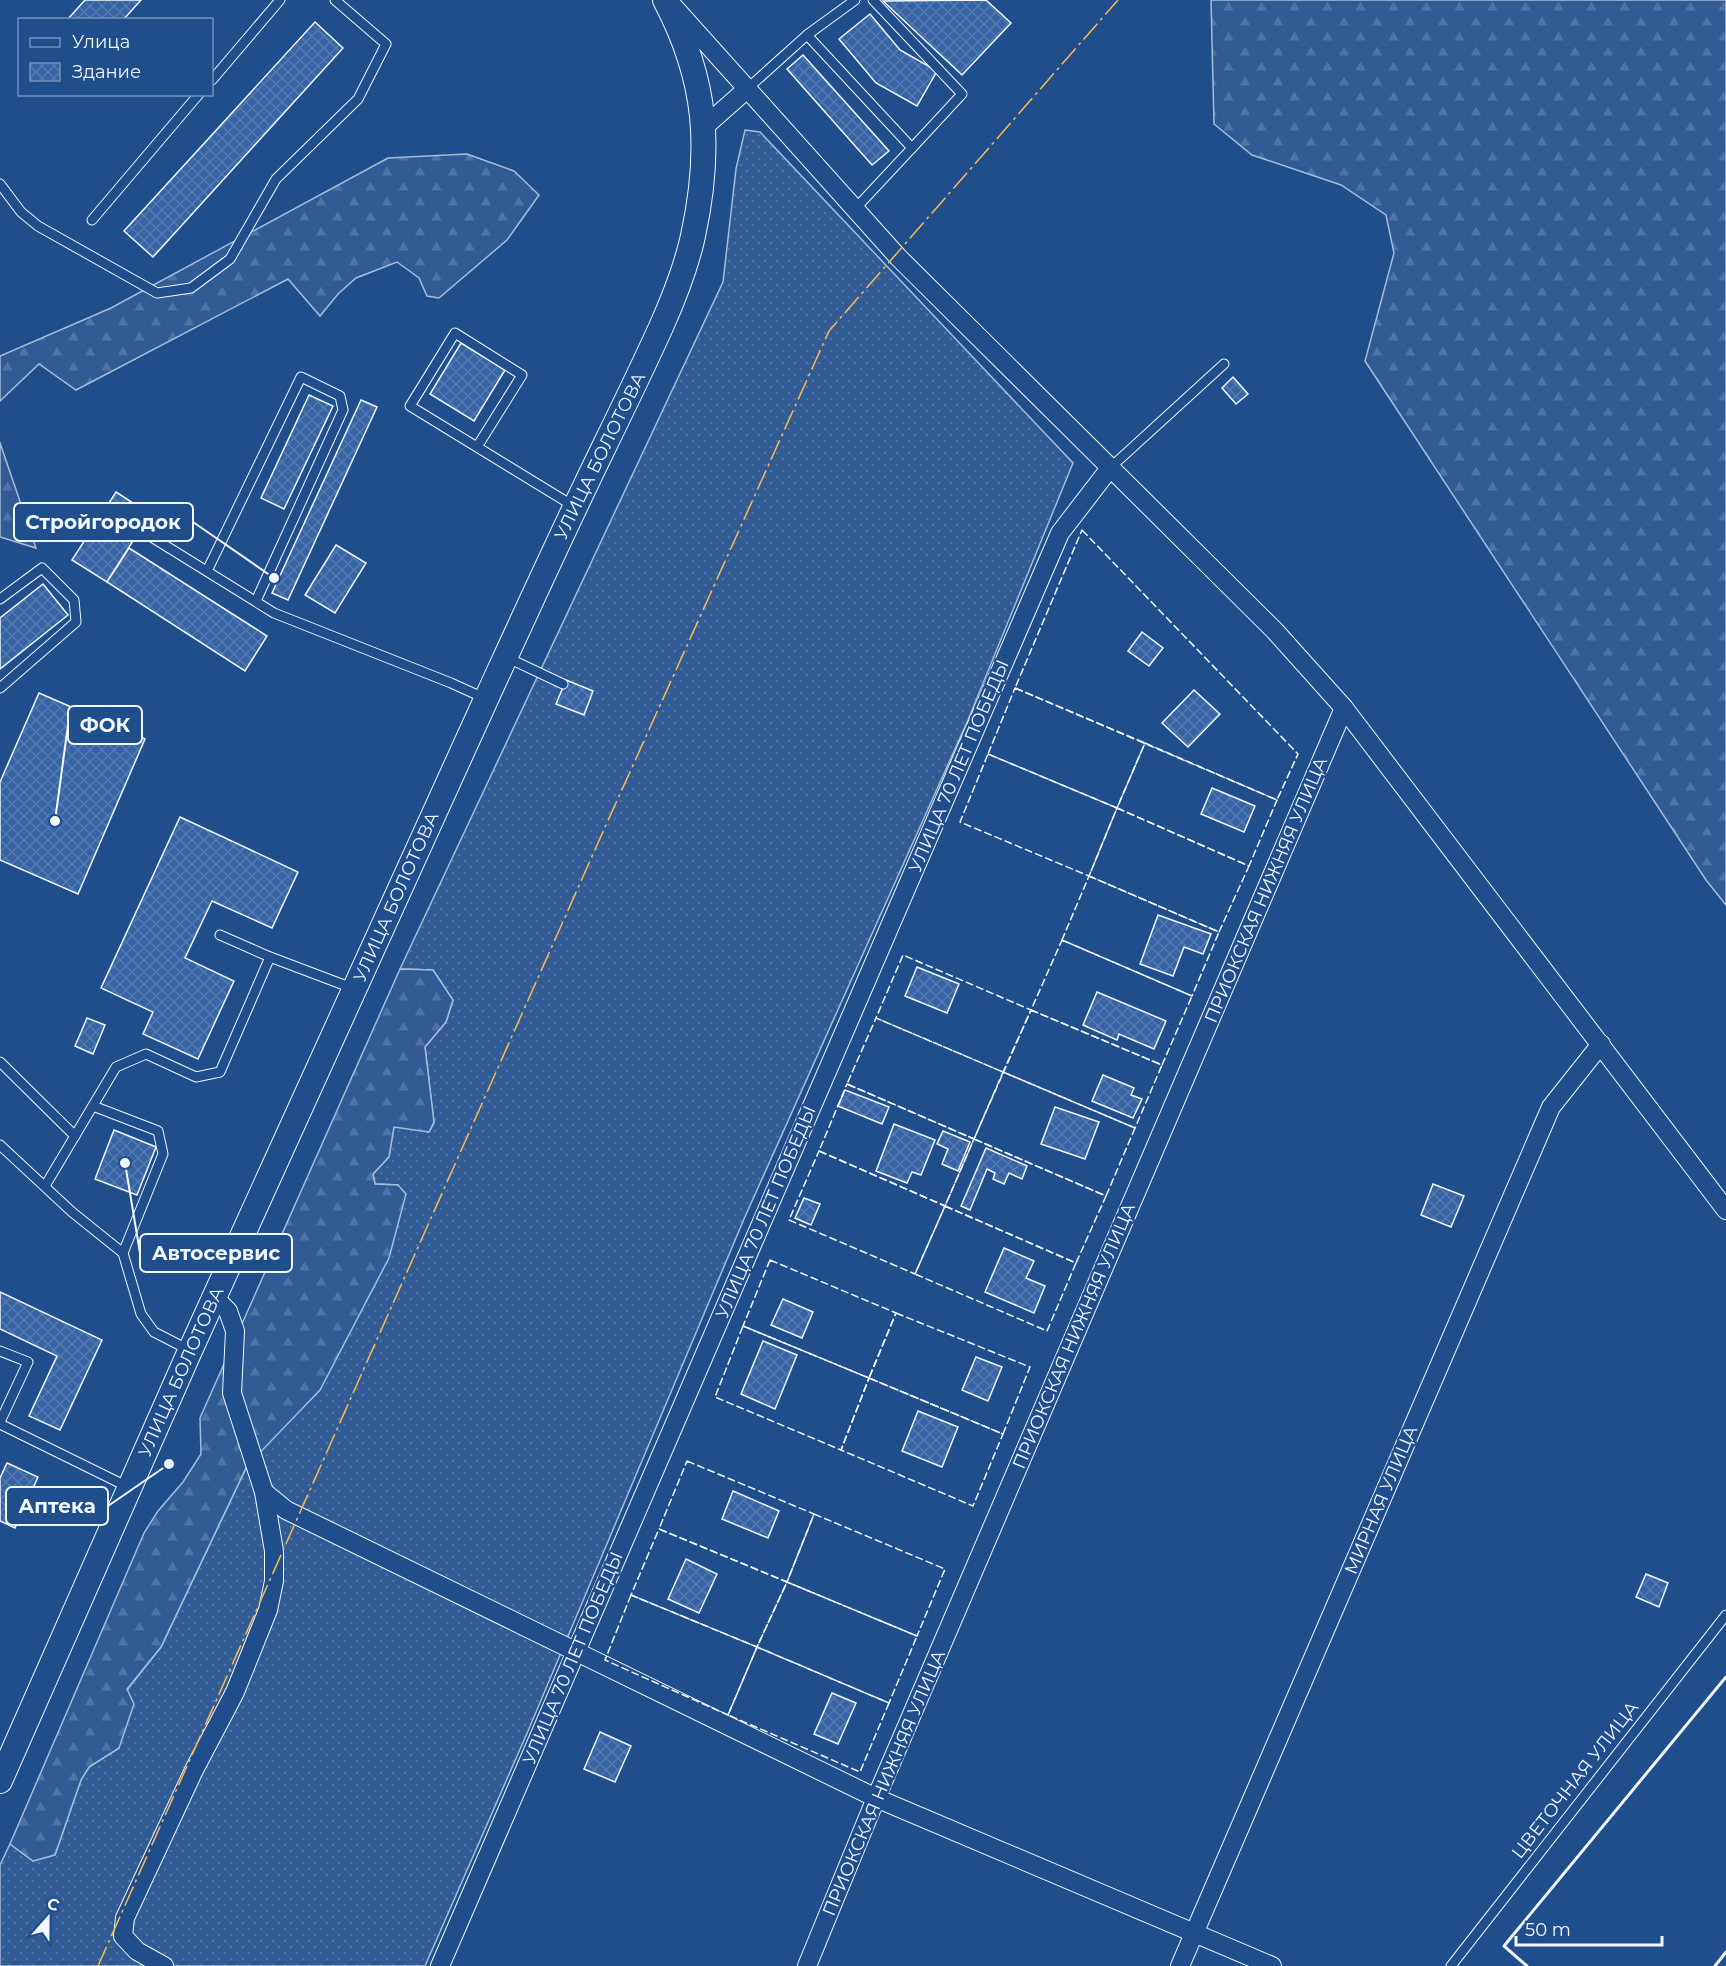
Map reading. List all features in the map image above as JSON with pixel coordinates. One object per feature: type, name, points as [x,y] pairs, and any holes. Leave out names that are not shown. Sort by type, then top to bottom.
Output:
[{"type":"main road","name":"УЛИЦА БОЛОТОВА","points":[[0,1781],[214,1297],[354,988],[505,657],[643,368],[681,280],[698,209],[703,173],[703,128],[699,89],[691,61],[667,0]]},
{"type":"street","points":[[667,0],[898,257],[1275,631],[1344,708],[1726,1210]]},
{"type":"street","points":[[703,128],[747,89]]},
{"type":"street","name":"УЛИЦА 70 ЛЕТ ПОБЕДЫ","points":[[440,1966],[1060,533],[1110,468]]},
{"type":"street","name":"ПРИОКСКАЯ НИЖНЯЯ УЛИЦА","points":[[807,1966],[876,1798],[1344,708]]},
{"type":"street","name":"МИРНАЯ УЛИЦА","points":[[1180,1966],[1551,1107],[1601,1044]]},
{"type":"street","points":[[164,1966],[137,1951],[123,1936],[125,1918],[194,1770],[235,1692],[268,1610],[274,1581],[274,1551],[264,1492],[232,1393],[235,1331],[228,1311],[214,1297]]},
{"type":"street","points":[[264,1492],[286,1510],[876,1798],[1272,1966]]},
{"type":"lane","points":[[213,79],[280,0]]},
{"type":"lane","points":[[0,184],[21,212],[38,226],[157,293],[191,288],[230,259],[276,179],[358,99],[386,44],[335,0]]},
{"type":"lane","points":[[747,89],[807,35],[855,0]]},
{"type":"lane","points":[[855,209],[962,94],[873,0]]},
{"type":"lane","points":[[807,35],[912,148]]},
{"type":"lane","points":[[92,220],[197,96]]},
{"type":"lane","points":[[477,447],[522,375],[454,333],[410,406],[575,507]]},
{"type":"lane","points":[[1110,468],[1224,364]]},
{"type":"lane","points":[[207,571],[301,377],[340,396],[343,410],[256,602]]},
{"type":"lane","points":[[150,536],[274,613],[486,699]]},
{"type":"lane","points":[[0,599],[42,568],[74,600],[76,622],[0,688]]},
{"type":"lane","points":[[505,657],[563,684]]},
{"type":"lane","points":[[220,935],[320,977],[354,988]]},
{"type":"lane","points":[[45,1186],[116,1067],[146,1054],[196,1077],[220,1072],[270,957]]},
{"type":"lane","points":[[0,1062],[75,1136]]},
{"type":"lane","points":[[93,1106],[158,1131],[163,1154],[123,1253]]},
{"type":"lane","points":[[0,1145],[72,1212],[123,1253],[141,1314],[154,1332],[190,1351]]},
{"type":"lane","points":[[0,1351],[27,1362],[0,1423],[130,1488]]},
{"type":"lane","name":"ЦВЕТОЧНАЯ УЛИЦА","points":[[1451,1966],[1726,1615]]},
{"type":"green space","points":[[1211,0],[1726,0],[1726,905],[1706,880],[1365,361],[1394,253],[1386,215],[1341,185],[1252,155],[1214,124]]},
{"type":"green space","points":[[745,130],[760,132],[1073,463],[968,720],[744,1219],[528,1731],[425,1966],[0,1966],[0,1865],[10,1844],[33,1861],[55,1855],[81,1780],[89,1767],[119,1748],[127,1690],[161,1647],[247,1466],[398,1185],[375,1184],[373,1174],[389,1157],[394,1126],[429,1132],[434,1123],[425,1047],[446,1022],[453,1000],[433,970],[400,969],[723,282],[736,169]]},
{"type":"green space","points":[[467,154],[514,171],[539,195],[507,240],[439,298],[427,296],[419,278],[397,262],[356,278],[338,294],[320,316],[288,279],[76,390],[39,364],[0,401],[0,356],[111,308],[388,158]]},
{"type":"green space","points":[[0,443],[36,548],[0,537]]},
{"type":"green space","points":[[400,969],[433,970],[453,1000],[446,1022],[425,1047],[434,1122],[429,1132],[394,1127],[389,1157],[373,1174],[375,1184],[398,1185],[406,1194],[389,1258],[320,1390],[247,1466],[161,1647],[127,1689],[134,1704],[119,1748],[89,1767],[81,1780],[55,1855],[33,1861],[10,1844],[144,1533],[201,1454],[200,1418]]},
{"type":"building","points":[[85,0],[141,0],[125,18],[69,18]]},
{"type":"building","points":[[986,0],[1011,23],[962,75],[883,1]]},
{"type":"building","points":[[870,14],[900,50],[937,71],[917,106],[876,83],[839,39]]},
{"type":"building","points":[[315,22],[343,48],[153,257],[124,231]]},
{"type":"building","points":[[803,55],[889,151],[872,165],[787,69]]},
{"type":"building","points":[[461,343],[505,370],[474,421],[430,394]]},
{"type":"building","points":[[1233,377],[1248,394],[1236,404],[1222,388]]},
{"type":"building","points":[[309,395],[333,406],[284,509],[261,498]]},
{"type":"building","points":[[361,400],[377,407],[288,600],[272,593]]},
{"type":"building","points":[[116,492],[150,514],[107,582],[72,560]]},
{"type":"building","points":[[336,545],[366,563],[335,613],[305,595]]},
{"type":"building","points":[[129,548],[267,636],[245,671],[107,582]]},
{"type":"building","points":[[43,584],[68,615],[0,669],[0,618]]},
{"type":"building","points":[[1142,632],[1163,648],[1149,666],[1128,651]]},
{"type":"building","points":[[566,680],[593,691],[584,715],[556,704]]},
{"type":"building","points":[[1194,690],[1220,714],[1188,747],[1162,723]]},
{"type":"building","points":[[39,693],[145,739],[78,894],[0,860],[0,782]]},
{"type":"building","points":[[1212,788],[1255,806],[1244,832],[1201,814]]},
{"type":"building","points":[[180,817],[298,872],[272,928],[212,901],[185,958],[234,981],[198,1059],[143,1034],[153,1012],[101,988]]},
{"type":"building","points":[[1158,915],[1211,934],[1203,954],[1184,947],[1173,976],[1140,964]]},
{"type":"building","points":[[917,967],[959,984],[947,1013],[905,996]]},
{"type":"building","points":[[1097,992],[1166,1021],[1154,1049],[1119,1034],[1117,1040],[1083,1025]]},
{"type":"building","points":[[87,1018],[105,1025],[93,1054],[75,1046]]},
{"type":"building","points":[[1103,1075],[1134,1088],[1131,1095],[1142,1099],[1133,1118],[1092,1101]]},
{"type":"building","points":[[845,1090],[889,1107],[882,1124],[838,1106]]},
{"type":"building","points":[[1055,1107],[1099,1122],[1085,1159],[1041,1144]]},
{"type":"building","points":[[894,1124],[935,1140],[921,1175],[912,1172],[907,1183],[876,1171]]},
{"type":"building","points":[[114,1130],[156,1147],[137,1195],[95,1179]]},
{"type":"building","points":[[943,1131],[970,1142],[958,1171],[942,1164],[948,1149],[937,1144]]},
{"type":"building","points":[[986,1148],[1027,1166],[1022,1179],[1009,1173],[1004,1184],[993,1179],[995,1173],[987,1169],[970,1210],[961,1206]]},
{"type":"building","points":[[1433,1184],[1464,1196],[1451,1227],[1421,1215]]},
{"type":"building","points":[[804,1198],[820,1204],[811,1225],[795,1218]]},
{"type":"building","points":[[1004,1248],[1034,1261],[1026,1278],[1045,1286],[1034,1313],[985,1292]]},
{"type":"building","points":[[0,1292],[102,1340],[60,1430],[29,1416],[57,1356],[0,1329]]},
{"type":"building","points":[[783,1299],[813,1312],[802,1338],[771,1325]]},
{"type":"building","points":[[763,1341],[797,1355],[775,1409],[741,1394]]},
{"type":"building","points":[[976,1357],[1002,1367],[988,1401],[962,1390]]},
{"type":"building","points":[[918,1411],[958,1427],[942,1467],[902,1451]]},
{"type":"building","points":[[7,1463],[38,1477],[15,1528],[0,1521],[0,1478]]},
{"type":"building","points":[[733,1491],[779,1511],[768,1538],[722,1519]]},
{"type":"building","points":[[686,1559],[717,1574],[699,1613],[668,1599]]},
{"type":"building","points":[[1646,1574],[1668,1583],[1659,1607],[1636,1597]]},
{"type":"building","points":[[832,1693],[856,1703],[838,1744],[814,1734]]},
{"type":"building","points":[[600,1732],[631,1746],[615,1782],[584,1769]]},
{"type":"fence","points":[[1082,530],[1298,754],[1277,800],[1015,688],[1082,530]]},
{"type":"fence","points":[[1015,688],[1145,743],[1117,808],[988,754],[1015,688]]},
{"type":"fence","points":[[1145,743],[1277,800],[1249,866],[1117,808],[1145,743]]},
{"type":"fence","points":[[988,754],[1117,808],[1089,876],[960,822],[988,754]]},
{"type":"fence","points":[[1117,808],[1249,866],[1219,932],[1089,876],[1117,808]]},
{"type":"fence","points":[[1089,876],[1219,932],[1192,996],[1062,940],[1089,876]]},
{"type":"fence","points":[[1062,940],[1192,996],[1162,1065],[1031,1010],[1062,940]]},
{"type":"fence","points":[[1003,1072],[876,1018],[847,1084],[974,1139],[1031,1010],[903,955],[876,1018],[1003,1072]]},
{"type":"fence","points":[[1031,1010],[1162,1065],[1135,1128],[1003,1072],[1031,1010]]},
{"type":"fence","points":[[1003,1072],[1135,1128],[1106,1196],[974,1139],[1003,1072]]},
{"type":"fence","points":[[847,1084],[974,1139],[945,1206],[819,1151],[847,1084]]},
{"type":"fence","points":[[974,1139],[1106,1196],[1076,1263],[945,1206],[974,1139]]},
{"type":"fence","points":[[819,1151],[945,1206],[915,1274],[789,1220],[819,1151]]},
{"type":"fence","points":[[945,1206],[1076,1263],[1047,1331],[915,1274],[945,1206]]},
{"type":"fence","points":[[770,1260],[896,1313],[869,1378],[743,1326],[770,1260]]},
{"type":"fence","points":[[896,1313],[1030,1367],[1003,1434],[869,1378],[896,1313]]},
{"type":"fence","points":[[743,1326],[869,1378],[841,1450],[715,1397],[743,1326]]},
{"type":"fence","points":[[869,1378],[1003,1434],[973,1506],[841,1450],[869,1378]]},
{"type":"fence","points":[[687,1461],[814,1514],[787,1582],[659,1529],[687,1461]]},
{"type":"fence","points":[[814,1514],[945,1569],[917,1636],[787,1582],[814,1514]]},
{"type":"fence","points":[[659,1529],[787,1582],[757,1647],[631,1595],[659,1529]]},
{"type":"fence","points":[[787,1582],[917,1636],[889,1703],[757,1647],[787,1582]]},
{"type":"fence","points":[[631,1595],[757,1647],[728,1715],[605,1660],[631,1595]]},
{"type":"fence","points":[[757,1647],[889,1703],[860,1772],[728,1715],[757,1647]]},
{"type":"wall","points":[[1527,1966],[1504,1946],[1726,1677]]},
{"type":"wall","points":[[1715,1966],[1726,1952]]},
{"type":"power","points":[[98,1966],[606,825],[829,331],[1118,0]]},
{"type":"place","name":"Стройгородок","points":[[274,578]]},
{"type":"place","name":"ФОК","points":[[55,821]]},
{"type":"place","name":"Автосервис","points":[[125,1163]]},
{"type":"place","name":"Аптека","points":[[169,1464]]}]
